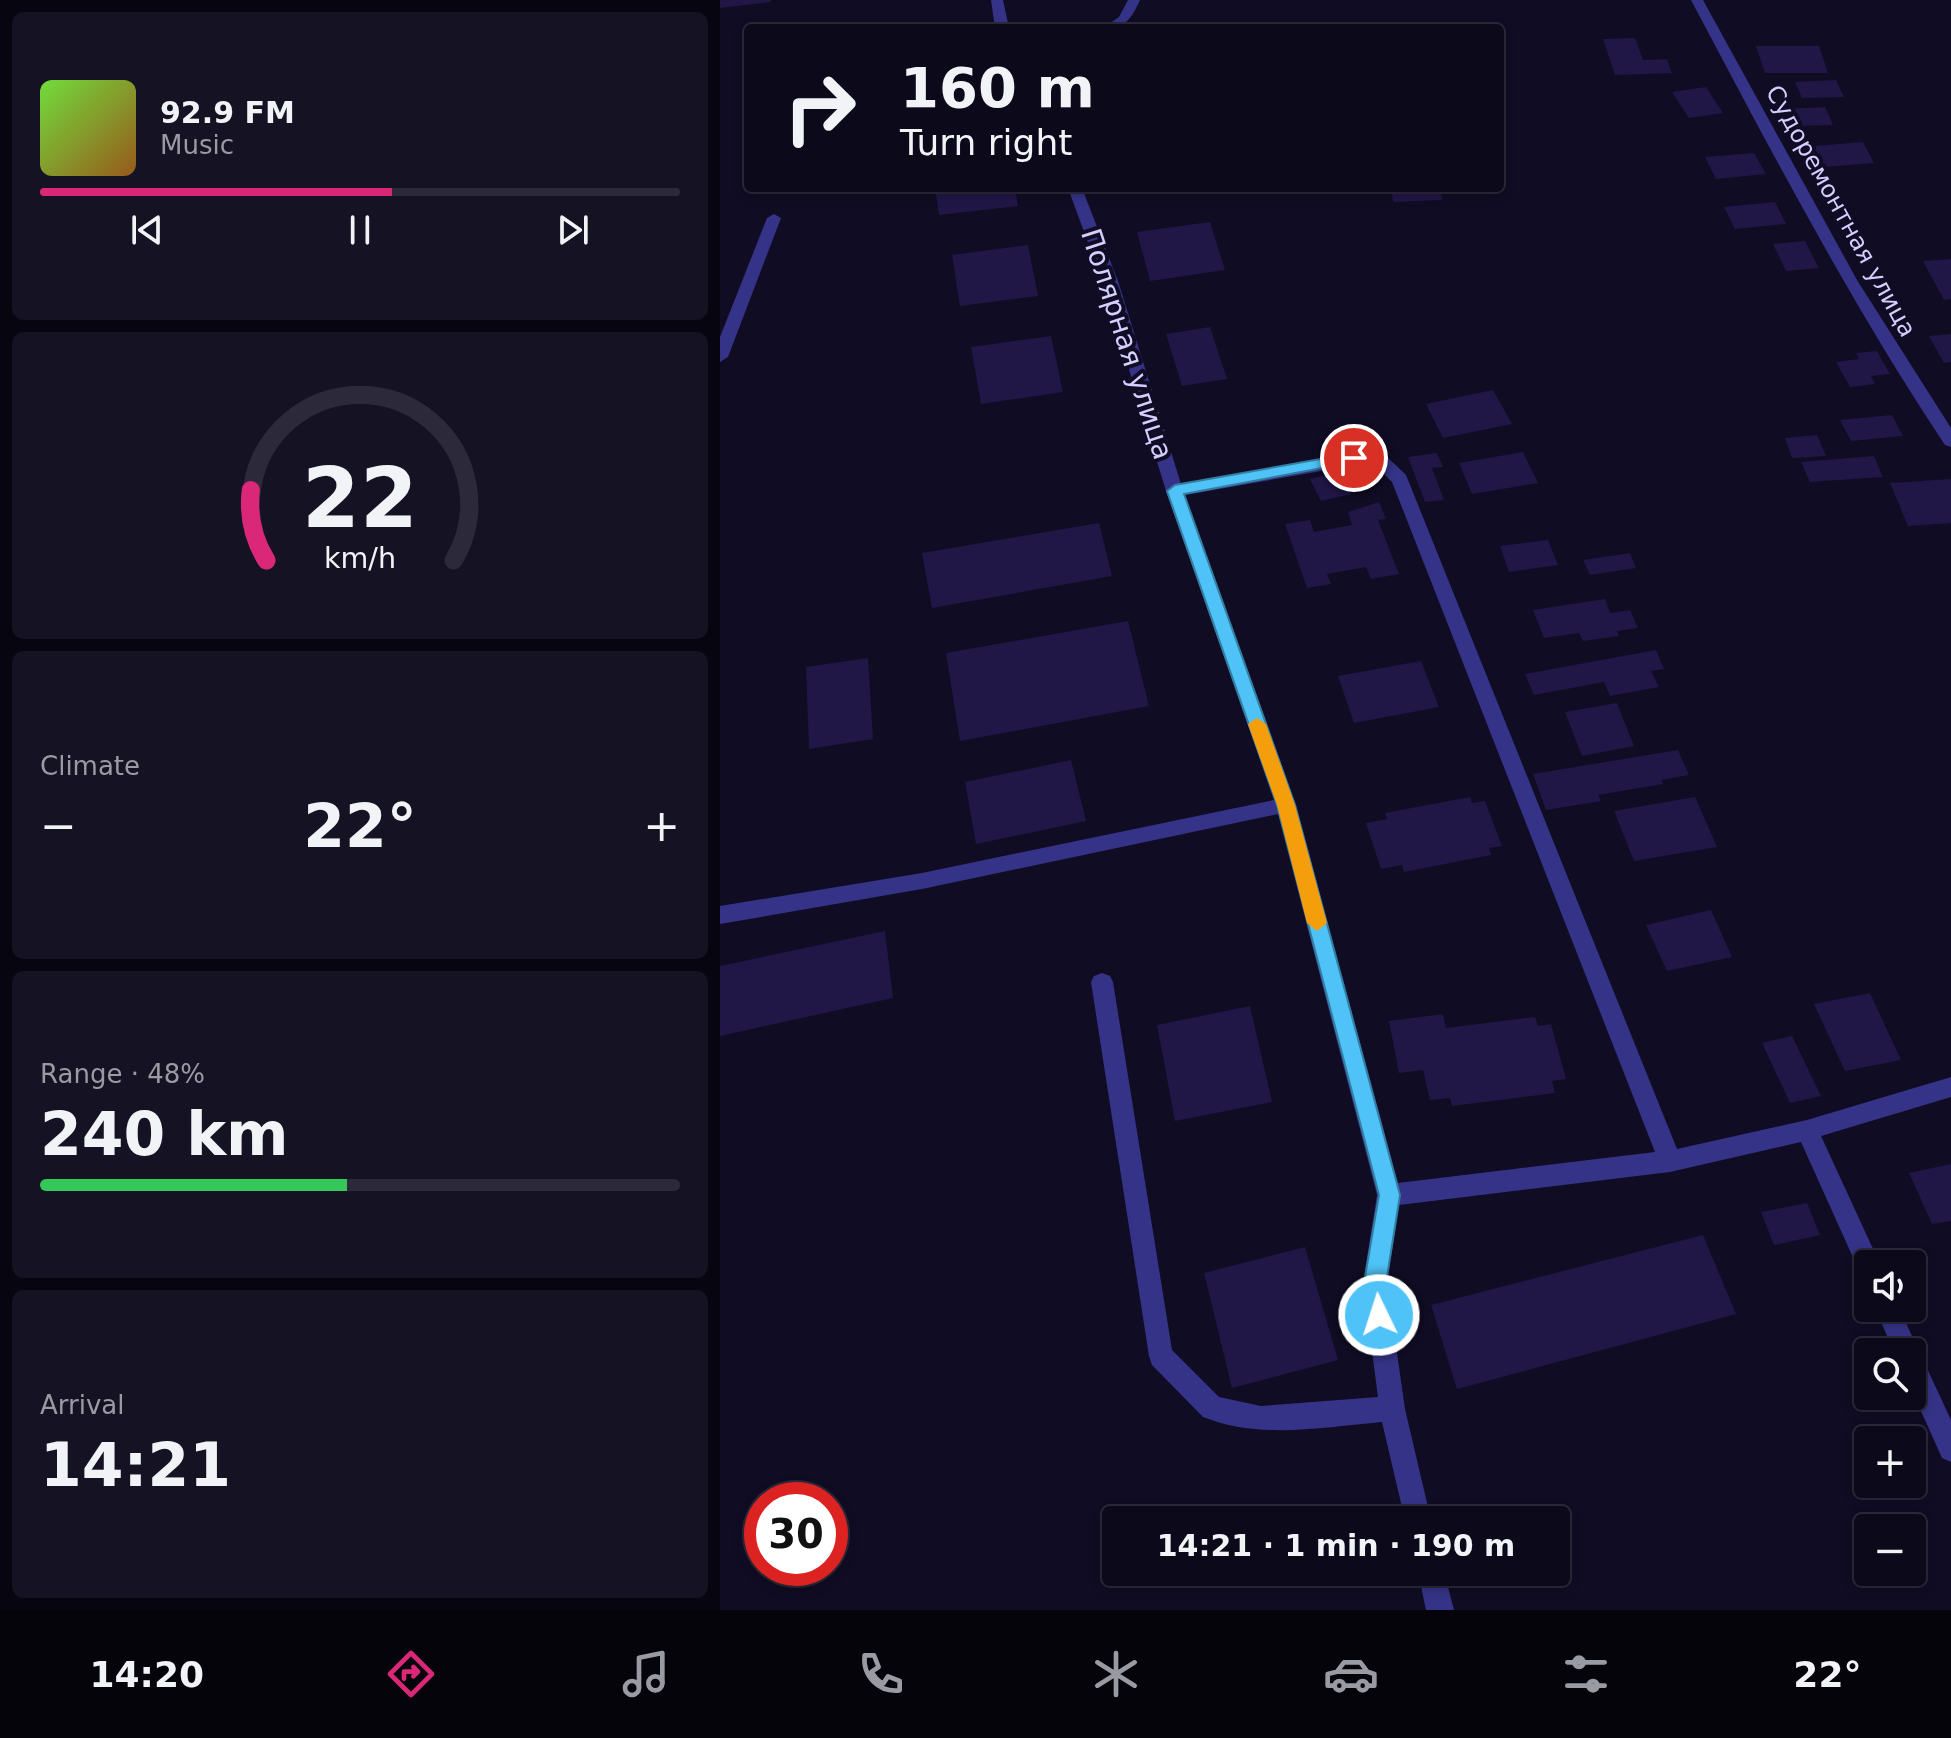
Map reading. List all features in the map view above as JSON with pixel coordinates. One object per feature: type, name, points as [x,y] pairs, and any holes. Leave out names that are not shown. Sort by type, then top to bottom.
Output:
[{"type":"street","points":[[997,0],[1001,24]]},
{"type":"street","points":[[1116,24],[1124,19],[1134,0]]},
{"type":"street","name":"Судоремонтная улица","points":[[1697,0],[1803,197],[1917,393],[1951,441]]},
{"type":"street","name":"Полярная улица","points":[[1077,192],[1110,281],[1175,491],[1286,805],[1389,1195],[1375,1283],[1392,1409],[1415,1506]]},
{"type":"street","points":[[720,357],[774,218]]},
{"type":"street","points":[[1175,491],[1376,456],[1400,479],[1670,1161]]},
{"type":"street","points":[[720,915],[922,881],[1286,805]]},
{"type":"street","points":[[1102,982],[1161,1356],[1212,1408],[1224,1411],[1261,1419],[1392,1409]]},
{"type":"street","points":[[1389,1195],[1670,1161],[1807,1130],[1951,1087]]},
{"type":"street","points":[[1807,1130],[1861,1250]]},
{"type":"street","points":[[1926,1394],[1951,1449]]},
{"type":"street","points":[[1434,1586],[1440,1610]]},
{"type":"building","points":[[720,0],[771,0],[771,2],[720,8]]},
{"type":"building","points":[[1635,38],[1643,60],[1667,59],[1672,73],[1615,75],[1603,39]]},
{"type":"building","points":[[1756,46],[1819,46],[1828,73],[1765,73]]},
{"type":"building","points":[[1836,80],[1844,97],[1802,98],[1795,82]]},
{"type":"building","points":[[1706,87],[1723,113],[1689,118],[1672,92]]},
{"type":"building","points":[[1825,107],[1833,125],[1792,126],[1785,109]]},
{"type":"building","points":[[1863,142],[1874,163],[1824,167],[1814,146]]},
{"type":"building","points":[[1754,153],[1766,174],[1716,179],[1705,157]]},
{"type":"building","points":[[936,192],[1016,192],[1018,206],[939,215]]},
{"type":"building","points":[[1392,192],[1441,192],[1442,200],[1393,202]]},
{"type":"building","points":[[1775,202],[1786,224],[1735,229],[1724,207]]},
{"type":"building","points":[[1210,222],[1225,270],[1150,281],[1137,232]]},
{"type":"building","points":[[1805,241],[1819,268],[1786,271],[1773,244]]},
{"type":"building","points":[[1028,245],[1038,296],[960,306],[952,255]]},
{"type":"building","points":[[1951,259],[1951,299],[1944,300],[1923,261]]},
{"type":"building","points":[[1210,327],[1227,379],[1182,386],[1166,334]]},
{"type":"building","points":[[1951,334],[1951,362],[1944,363],[1929,336]]},
{"type":"building","points":[[1051,336],[1063,392],[981,404],[971,347]]},
{"type":"building","points":[[1877,351],[1890,374],[1871,376],[1875,384],[1850,387],[1836,362],[1859,359],[1856,353]]},
{"type":"building","points":[[1493,390],[1512,424],[1443,438],[1426,404]]},
{"type":"building","points":[[1892,415],[1903,436],[1851,441],[1840,420]]},
{"type":"building","points":[[1817,435],[1826,456],[1792,458],[1785,438]]},
{"type":"building","points":[[1523,452],[1538,483],[1472,494],[1459,463]]},
{"type":"building","points":[[1437,453],[1443,467],[1432,468],[1444,500],[1425,502],[1408,457]]},
{"type":"building","points":[[1874,456],[1883,477],[1810,482],[1801,462]]},
{"type":"building","points":[[1339,471],[1351,494],[1321,501],[1310,479]]},
{"type":"building","points":[[1951,479],[1951,523],[1908,526],[1890,483]]},
{"type":"building","points":[[1379,502],[1386,519],[1378,520],[1399,574],[1371,579],[1366,567],[1327,574],[1331,584],[1307,588],[1285,524],[1310,520],[1314,532],[1352,525],[1348,512]]},
{"type":"building","points":[[1099,523],[1112,576],[932,608],[922,553]]},
{"type":"building","points":[[1548,540],[1558,565],[1509,572],[1500,546]]},
{"type":"building","points":[[1630,553],[1636,568],[1590,575],[1583,560]]},
{"type":"building","points":[[1605,599],[1610,613],[1630,610],[1638,628],[1617,631],[1619,636],[1583,641],[1579,633],[1544,638],[1533,610]]},
{"type":"building","points":[[1128,621],[1149,706],[960,741],[946,653]]},
{"type":"building","points":[[1656,650],[1664,669],[1651,671],[1659,687],[1610,696],[1604,682],[1534,695],[1525,674]]},
{"type":"building","points":[[868,658],[873,739],[809,749],[806,667]]},
{"type":"building","points":[[1421,661],[1439,707],[1354,723],[1338,676]]},
{"type":"building","points":[[1617,703],[1634,746],[1582,756],[1565,712]]},
{"type":"building","points":[[1678,750],[1689,775],[1661,780],[1663,784],[1598,795],[1601,801],[1546,810],[1533,774]]},
{"type":"building","points":[[1071,760],[1086,821],[976,844],[965,782]]},
{"type":"building","points":[[1470,797],[1472,803],[1485,801],[1502,846],[1489,848],[1491,855],[1404,872],[1402,865],[1381,869],[1366,823],[1387,819],[1385,813]]},
{"type":"building","points":[[1695,797],[1717,847],[1634,861],[1614,811]]},
{"type":"building","points":[[1711,910],[1732,957],[1667,971],[1646,925]]},
{"type":"building","points":[[885,931],[893,998],[720,1036],[720,966]]},
{"type":"building","points":[[1870,993],[1901,1060],[1845,1071],[1814,1004]]},
{"type":"building","points":[[1250,1006],[1272,1102],[1175,1121],[1157,1025]]},
{"type":"building","points":[[1443,1014],[1446,1028],[1535,1017],[1538,1026],[1551,1024],[1566,1079],[1552,1081],[1555,1093],[1452,1106],[1450,1098],[1430,1100],[1423,1070],[1399,1073],[1389,1021]]},
{"type":"building","points":[[1792,1036],[1821,1096],[1790,1103],[1762,1043]]},
{"type":"building","points":[[1951,1164],[1951,1221],[1932,1224],[1909,1173]]},
{"type":"building","points":[[1807,1203],[1820,1235],[1774,1245],[1761,1212]]},
{"type":"building","points":[[1703,1235],[1736,1314],[1457,1389],[1431,1305]]},
{"type":"building","points":[[1305,1247],[1338,1360],[1232,1388],[1204,1273]]},
{"type":"slow traffic","points":[[1257,724],[1286,805],[1317,923]]},
{"type":"route","points":[[1354,458],[1175,491],[1286,805],[1389,1195],[1375,1283],[1379,1315]]}]
